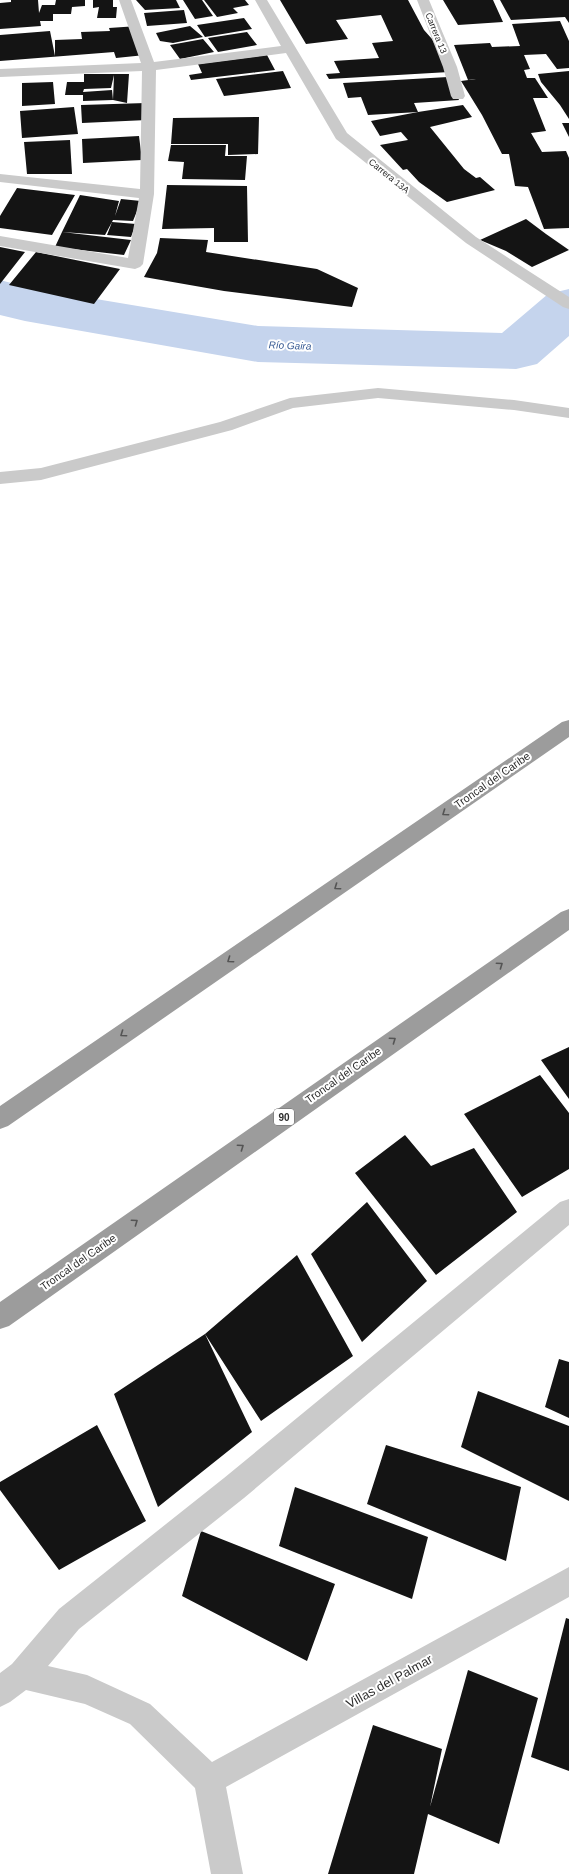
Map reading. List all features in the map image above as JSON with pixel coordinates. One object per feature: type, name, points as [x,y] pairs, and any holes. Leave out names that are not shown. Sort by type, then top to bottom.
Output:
[{"type":"highway","points":[[533,752],[569,721]]},
{"type":"highway","name":"Troncal del Caribe","points":[[0,1119],[569,728]]},
{"type":"highway","name":"Troncal del Caribe","points":[[0,1316],[569,918]]},
{"type":"street","points":[[0,241],[135,264],[146,194],[149,67],[125,0]]},
{"type":"street","name":"Carrera 13A","points":[[261,0],[342,136],[470,240],[553,292],[569,304]]},
{"type":"street","name":"Carrera 13","points":[[423,0],[450,67],[458,96]]},
{"type":"street","points":[[0,73],[149,67],[289,49]]},
{"type":"street","points":[[0,193],[3,179],[146,194]]},
{"type":"street","points":[[0,478],[41,474],[226,426],[290,403],[305,401],[378,393],[514,405],[569,413]]},
{"type":"street","points":[[11,1683],[69,1619],[234,1488],[473,1288],[569,1210]]},
{"type":"street","name":"Villas del Palmar","points":[[209,1780],[569,1581]]},
{"type":"street","points":[[11,1683],[87,1690],[140,1714],[209,1780],[227,1874]]},
{"type":"building","points":[[11,0],[38,0],[39,13],[42,5],[55,5],[56,0],[85,0],[85,6],[72,7],[71,14],[53,14],[53,21],[40,21],[41,26],[0,29],[0,3],[11,2]]},
{"type":"building","points":[[93,0],[113,0],[113,7],[117,7],[116,18],[97,18],[99,7],[93,8]]},
{"type":"building","points":[[136,0],[176,0],[180,8],[145,10]]},
{"type":"building","points":[[183,0],[202,0],[213,16],[195,19]]},
{"type":"building","points":[[204,0],[245,0],[249,5],[233,8],[238,13],[217,17]]},
{"type":"building","points":[[280,0],[408,0],[424,30],[432,39],[449,72],[329,79],[326,74],[340,73],[334,61],[379,58],[372,43],[393,41],[381,15],[336,20],[348,39],[306,44]]},
{"type":"building","points":[[443,0],[493,0],[503,22],[458,25]]},
{"type":"building","points":[[500,0],[569,0],[569,23],[565,17],[511,20]]},
{"type":"building","points":[[184,10],[187,23],[147,26],[144,13]]},
{"type":"building","points":[[244,18],[252,29],[205,37],[197,25]]},
{"type":"building","points":[[560,21],[569,41],[569,68],[557,69],[546,54],[524,55],[530,69],[524,70],[527,78],[535,78],[548,98],[533,98],[546,131],[531,133],[542,152],[566,151],[569,158],[569,228],[544,229],[528,187],[515,186],[509,154],[502,154],[482,115],[461,81],[476,79],[468,80],[454,45],[490,43],[492,47],[520,46],[512,24]]},
{"type":"building","points":[[138,26],[145,55],[116,58],[114,52],[0,61],[0,35],[50,31],[55,56],[55,40],[82,39],[81,32],[110,31],[109,28]]},
{"type":"building","points":[[190,26],[203,37],[173,43],[160,41],[156,33]]},
{"type":"building","points":[[247,32],[257,45],[218,52],[208,38]]},
{"type":"building","points":[[203,39],[214,52],[180,59],[170,45]]},
{"type":"building","points":[[267,55],[275,70],[191,80],[189,75],[202,73],[198,64]]},
{"type":"building","points":[[283,71],[291,88],[224,96],[216,79]]},
{"type":"building","points":[[569,71],[569,119],[560,105],[541,82],[538,74]]},
{"type":"building","points":[[84,74],[129,74],[127,103],[113,100],[83,101],[83,95],[65,95],[67,82],[84,82]],"holes":[[[114,75],[113,100],[112,90],[83,92],[84,89],[111,88]]]},
{"type":"building","points":[[448,77],[459,100],[414,103],[418,112],[368,115],[361,97],[348,98],[343,83]]},
{"type":"building","points":[[53,82],[55,104],[22,106],[22,83]]},
{"type":"building","points":[[146,103],[147,120],[82,123],[81,105]]},
{"type":"building","points":[[463,105],[472,117],[430,127],[464,169],[476,178],[480,177],[495,190],[447,202],[419,182],[407,169],[403,170],[380,145],[408,140],[401,132],[380,136],[371,121]]},
{"type":"building","points":[[74,107],[78,134],[22,138],[20,111]]},
{"type":"building","points":[[259,117],[258,154],[228,155],[228,144],[171,144],[173,118]]},
{"type":"building","points":[[562,123],[569,123],[569,137]]},
{"type":"building","points":[[139,136],[142,160],[83,163],[82,139]]},
{"type":"building","points":[[70,140],[72,174],[27,174],[24,142]]},
{"type":"building","points":[[171,145],[226,145],[225,156],[247,156],[245,180],[182,179],[184,162],[168,161]]},
{"type":"building","points":[[167,185],[247,186],[248,242],[214,242],[214,228],[162,229]]},
{"type":"building","points":[[17,188],[75,195],[52,235],[0,228],[0,216]]},
{"type":"building","points":[[80,195],[119,201],[115,216],[121,199],[141,201],[133,221],[113,220],[105,235],[62,232]]},
{"type":"building","points":[[526,219],[569,250],[532,267],[506,251],[480,240]]},
{"type":"building","points":[[112,222],[136,224],[131,237],[107,235]]},
{"type":"building","points":[[62,232],[131,240],[124,255],[55,247]]},
{"type":"building","points":[[160,238],[208,240],[206,252],[317,269],[358,288],[352,307],[224,291],[144,277],[157,253]]},
{"type":"building","points":[[0,247],[25,252],[0,284]]},
{"type":"building","points":[[36,252],[120,269],[94,304],[9,285]]},
{"type":"building","points":[[569,1047],[569,1099],[541,1060]]},
{"type":"building","points":[[540,1075],[569,1113],[569,1169],[522,1197],[464,1114]]},
{"type":"building","points":[[405,1135],[431,1166],[474,1148],[517,1212],[436,1275],[355,1173]]},
{"type":"building","points":[[367,1202],[427,1281],[362,1342],[311,1254]]},
{"type":"building","points":[[297,1255],[353,1356],[261,1421],[205,1334]]},
{"type":"building","points":[[205,1334],[252,1432],[158,1507],[114,1394]]},
{"type":"building","points":[[559,1359],[569,1362],[569,1418],[545,1407]]},
{"type":"building","points":[[478,1391],[569,1426],[569,1501],[461,1447]]},
{"type":"building","points":[[97,1425],[146,1521],[59,1570],[0,1490],[0,1482]]},
{"type":"building","points":[[386,1445],[521,1487],[506,1561],[367,1504]]},
{"type":"building","points":[[295,1487],[428,1537],[412,1599],[279,1546]]},
{"type":"building","points":[[201,1531],[335,1584],[307,1661],[182,1596]]},
{"type":"building","points":[[566,1618],[569,1619],[569,1771],[531,1757]]},
{"type":"building","points":[[468,1670],[538,1698],[499,1844],[428,1814],[414,1874],[328,1874],[373,1725],[442,1749],[430,1807]]},
{"type":"waterway","name":"Río Gaira","points":[[0,297],[25,304],[258,344],[516,351],[569,306]]}]
